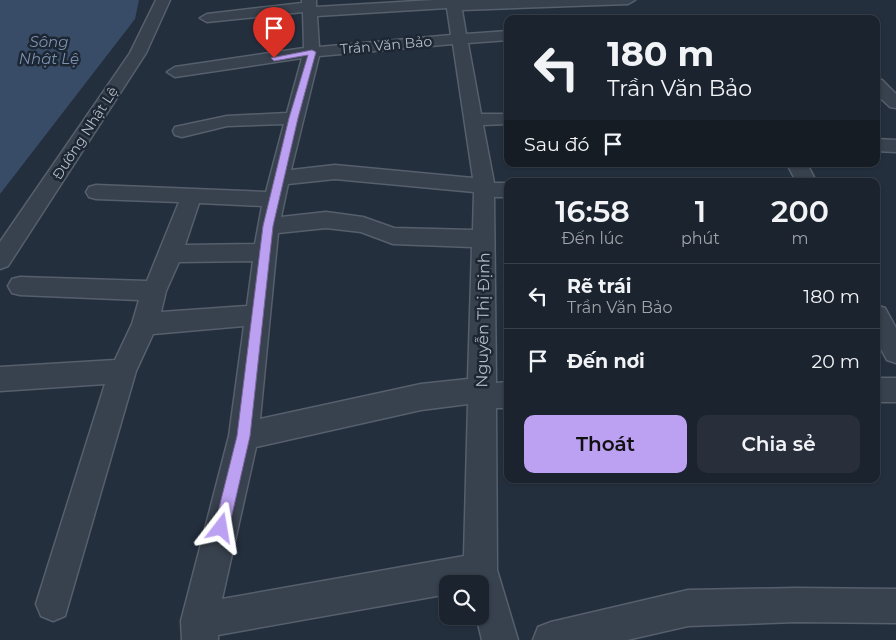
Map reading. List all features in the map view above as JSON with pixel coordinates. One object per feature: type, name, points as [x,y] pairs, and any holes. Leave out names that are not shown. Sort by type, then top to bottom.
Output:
[{"type":"street","name":"Đường Nhật Lệ","points":[[0,260],[138,53],[162,0]]},
{"type":"street","points":[[207,18],[309,7],[628,0]]},
{"type":"street","name":"Nguyễn Thị Định","points":[[453,3],[473,120],[492,189],[484,239],[490,394],[480,570],[500,640]]},
{"type":"street","points":[[309,7],[312,52],[268,226],[244,436],[199,630],[480,570]]},
{"type":"street","name":"Trần Văn Bảo","points":[[175,72],[312,52],[504,35]]},
{"type":"street","points":[[880,88],[896,103]]},
{"type":"street","points":[[182,131],[227,121],[294,118]]},
{"type":"street","points":[[473,120],[504,119]]},
{"type":"street","points":[[880,145],[896,146]]},
{"type":"street","points":[[96,192],[191,197],[277,188],[335,172],[492,189]]},
{"type":"street","points":[[53,604],[123,371],[145,324],[154,291],[171,254],[191,197]]},
{"type":"street","points":[[268,226],[326,220],[363,225],[393,236],[484,239]]},
{"type":"street","points":[[171,254],[266,252]]},
{"type":"street","points":[[20,286],[154,291]]},
{"type":"street","points":[[145,324],[259,315]]},
{"type":"street","points":[[880,322],[896,352]]},
{"type":"street","points":[[0,379],[123,371]]},
{"type":"street","points":[[880,390],[896,390]]},
{"type":"street","points":[[244,436],[421,397],[490,394]]},
{"type":"street","points":[[551,640],[688,608],[796,604],[896,606]]},
{"type":"water","name":"Sông Nhật Lệ","points":[[0,0],[139,0],[135,19],[0,194]]},
{"type":"route","points":[[221,528],[244,436],[268,226],[312,52],[274,58]]}]
